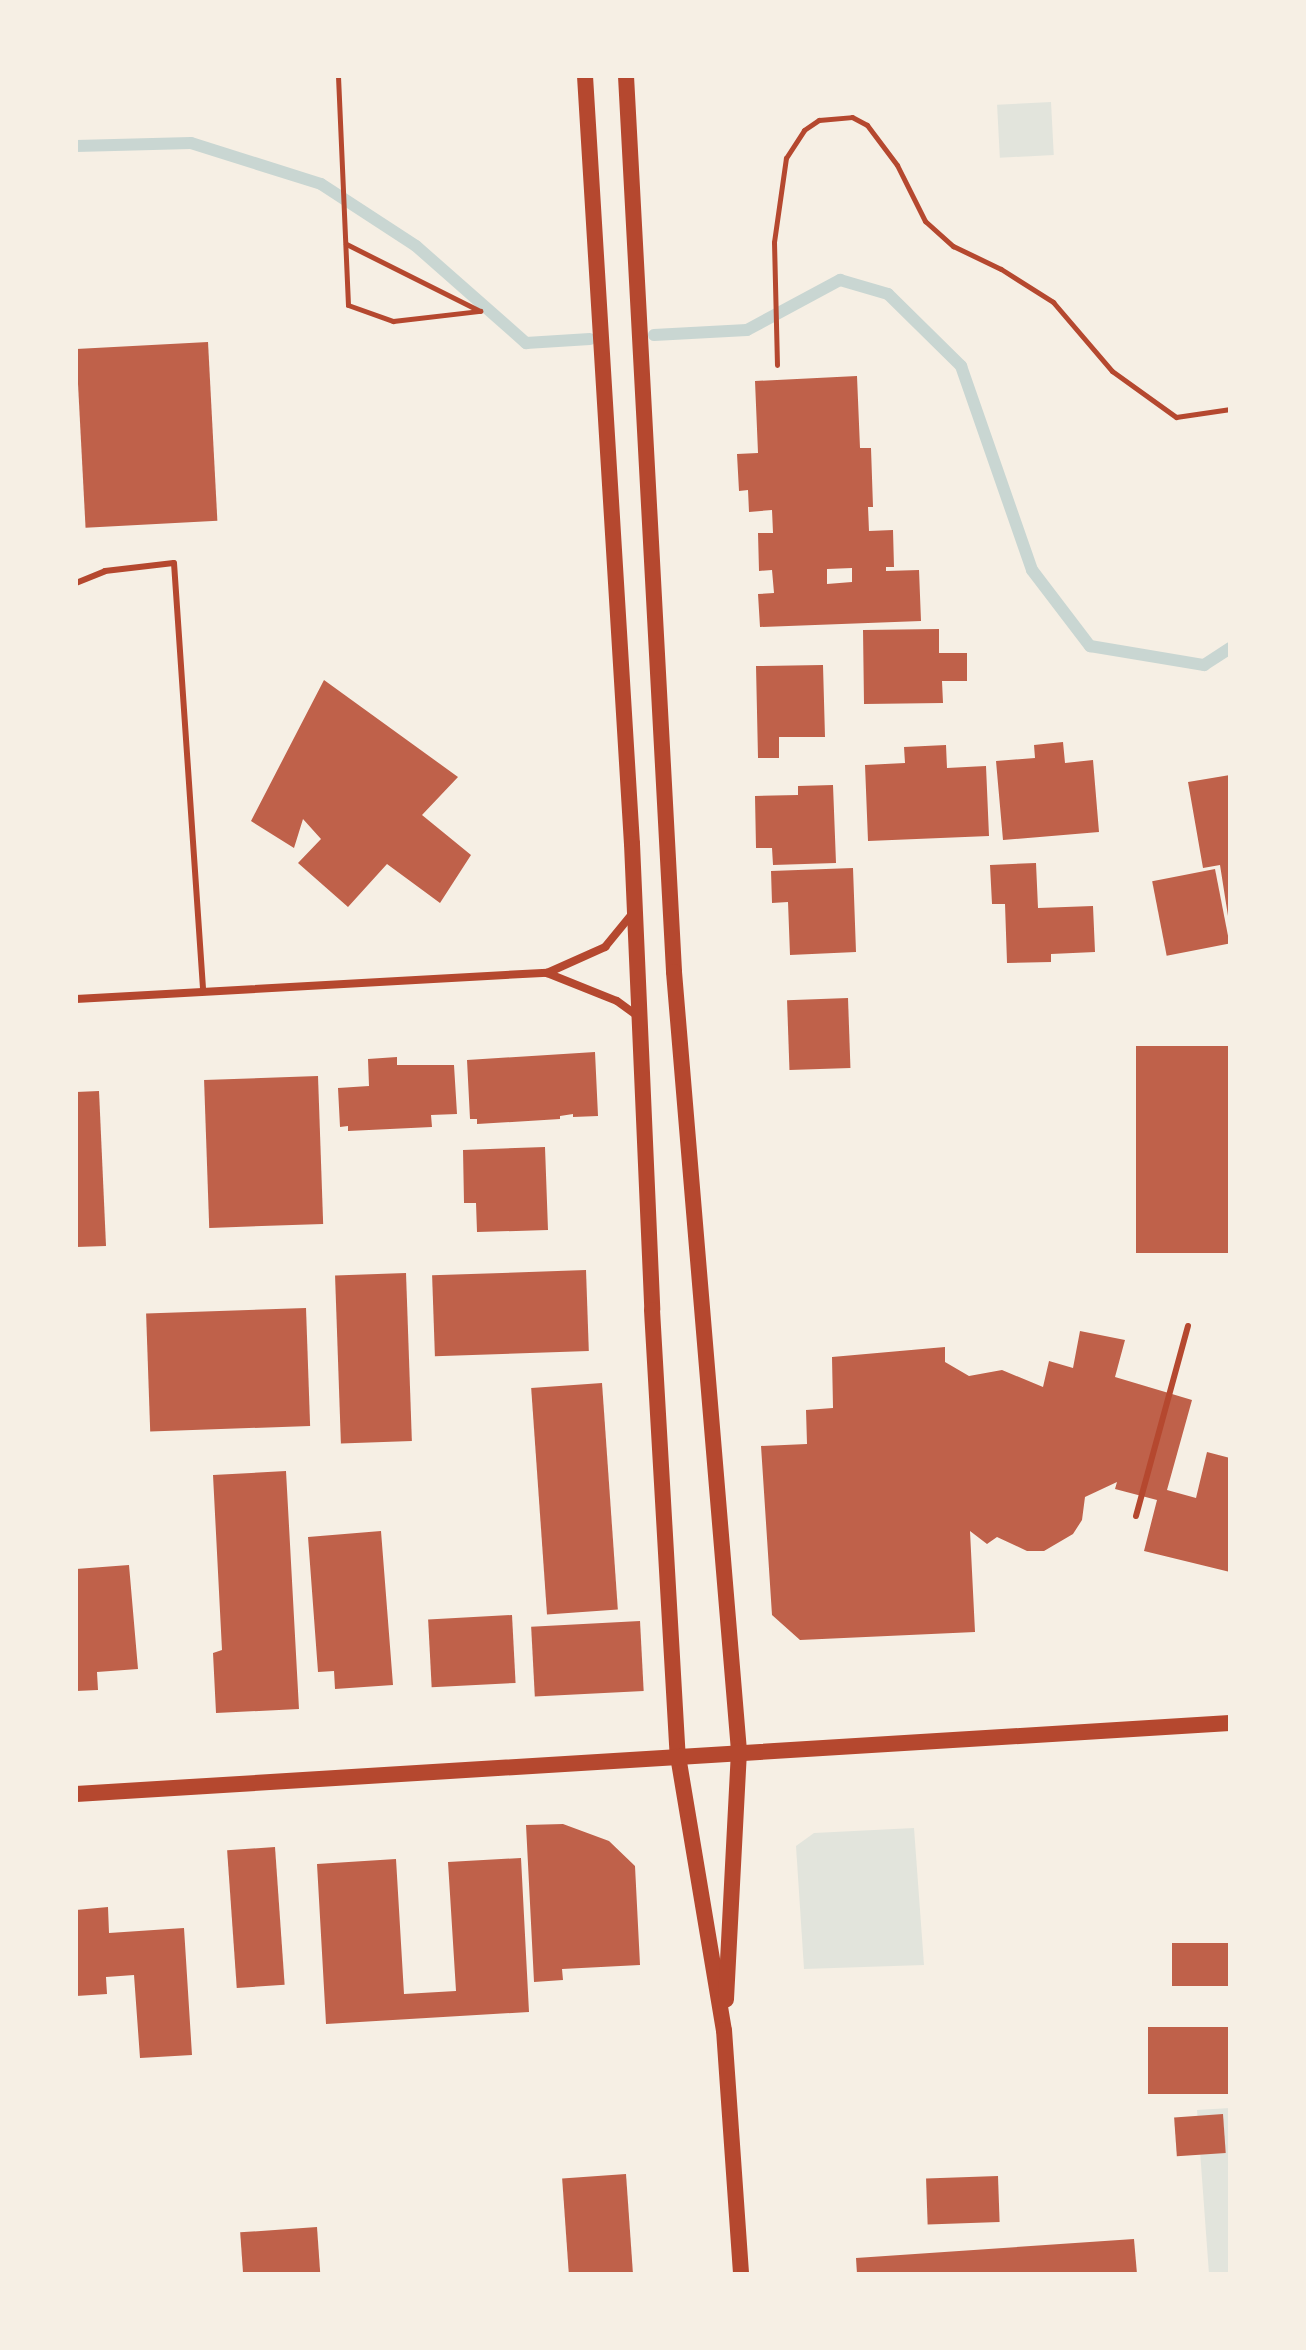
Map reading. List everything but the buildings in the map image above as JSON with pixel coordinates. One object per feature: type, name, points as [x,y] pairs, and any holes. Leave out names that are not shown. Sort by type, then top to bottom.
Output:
[{"type":"main road","points":[[585,76],[634,911],[652,1323],[678,1756],[724,2030],[741,2274]]},
{"type":"main road","points":[[626,76],[674,972],[739,1751],[724,2030]]},
{"type":"main road","points":[[76,1794],[1230,1723]]},
{"type":"street","points":[[76,999],[547,973],[605,947],[634,911]]},
{"type":"street","points":[[547,973],[617,1001],[639,1017]]},
{"type":"lane","points":[[76,583],[105,571],[174,563],[203,991]]},
{"type":"lane","points":[[1136,1516],[1188,1326]]},
{"type":"path","points":[[338,76],[348,305],[393,321],[480,311],[346,244]]},
{"type":"path","points":[[777,365],[773,255],[778,194],[793,143],[819,120],[852,117],[867,125],[897,165],[925,221],[953,246],[1001,269],[1053,302],[1112,371],[1176,417],[1230,409]]},
{"type":"shaded area","points":[[1051,102],[1054,155],[1000,158],[997,105]]},
{"type":"shaded area","points":[[914,1828],[924,1965],[804,1969],[796,1846],[814,1833]]},
{"type":"shaded area","points":[[1230,2108],[1230,2274],[1209,2274],[1197,2110]]},
{"type":"waterway","points":[[76,146],[191,143],[321,184],[416,246],[526,343],[590,339]]},
{"type":"waterway","points":[[654,335],[747,330],[840,280],[888,294],[961,366],[1032,570],[1090,646],[1204,665],[1230,648]]}]
